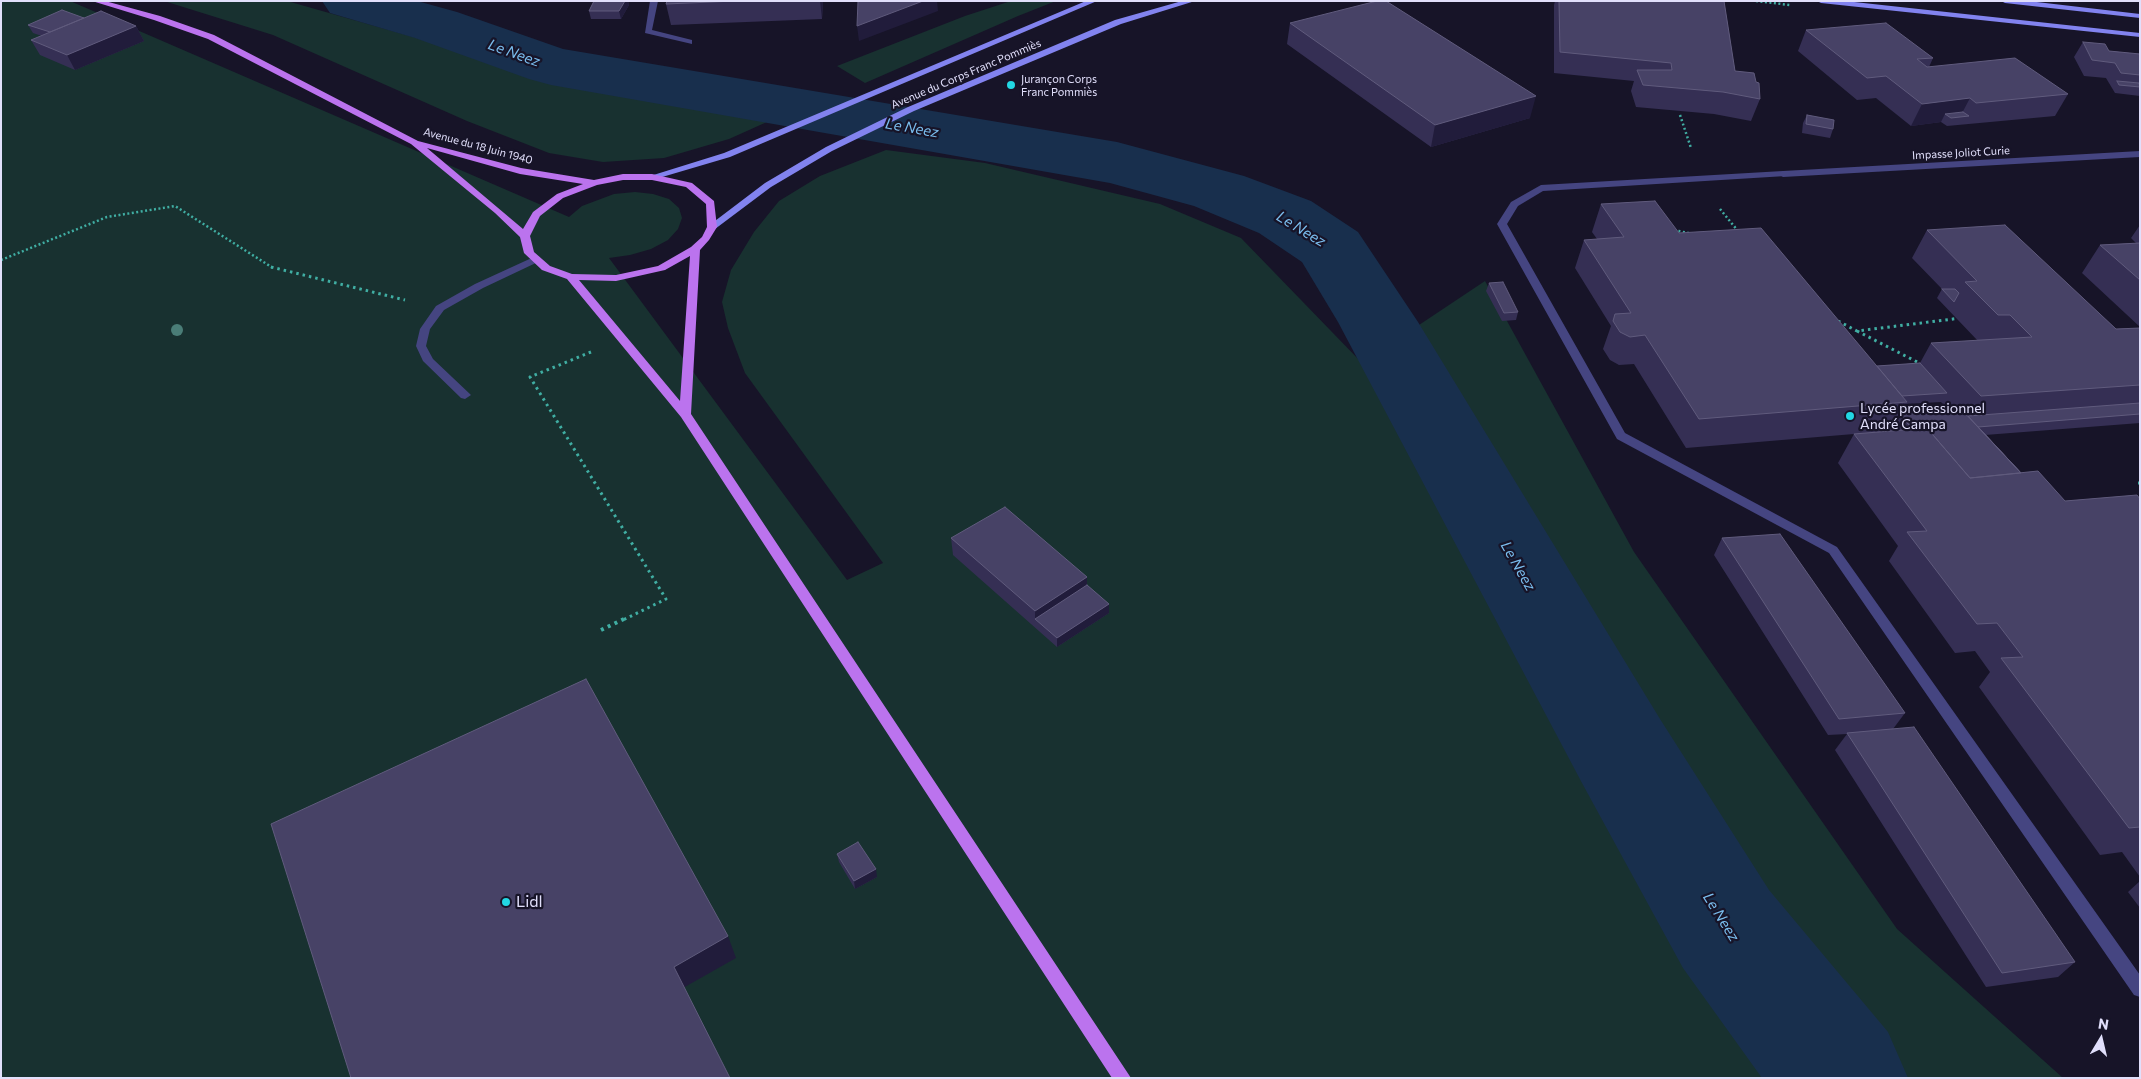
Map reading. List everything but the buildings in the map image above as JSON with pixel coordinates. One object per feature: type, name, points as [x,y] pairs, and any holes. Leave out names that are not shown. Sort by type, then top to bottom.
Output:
[{"type":"main road","points":[[96,1],[157,18],[211,37],[414,142],[498,211],[525,236],[529,253],[536,260],[546,268],[571,277],[616,278],[660,268],[695,249],[706,238],[712,227],[711,203],[689,185],[652,177],[623,177],[594,183],[560,196],[536,214],[525,236]]},
{"type":"main road","name":"Avenue du Corps Franc Pommiès","points":[[652,177],[727,156],[1093,1]]},
{"type":"main road","name":"Avenue du Corps Franc Pommiès","points":[[712,227],[768,185],[829,149],[910,108],[1118,22],[1191,1]]},
{"type":"main road","points":[[1821,1],[2140,35]]},
{"type":"main road","points":[[2005,1],[2140,16]]},
{"type":"main road","name":"Avenue du 18 Juin 1940","points":[[414,142],[520,171],[594,183]]},
{"type":"main road","points":[[686,414],[695,249]]},
{"type":"main road","points":[[571,277],[686,414],[1122,1078]]},
{"type":"street","points":[[654,1],[648,31],[689,42]]},
{"type":"street","name":"Impasse Joliot Curie","points":[[2140,154],[1541,188],[1514,204],[1502,224],[1621,436],[1833,550],[2140,989]]},
{"type":"street","points":[[465,394],[428,361],[422,346],[425,328],[440,308],[479,286],[536,260]]},
{"type":"path","points":[[1680,116],[1704,190],[1740,233]]},
{"type":"path","points":[[1,260],[108,217],[175,206],[274,269],[440,308]]},
{"type":"path","points":[[1673,229],[1700,234]]},
{"type":"path","points":[[1831,318],[1927,367]]},
{"type":"path","points":[[1857,331],[1962,318]]},
{"type":"path","points":[[592,352],[530,377],[666,599],[601,630]]},
{"type":"green space","points":[[1,1],[70,1],[569,217],[582,206],[614,194],[635,192],[653,194],[669,199],[679,208],[682,218],[678,229],[668,240],[651,249],[609,258],[847,580],[883,563],[745,373],[728,328],[722,302],[731,270],[754,232],[779,201],[820,176],[886,150],[985,163],[1160,204],[1241,238],[1362,363],[1485,281],[1634,552],[1897,929],[2063,1078],[1,1078]]},
{"type":"green space","points":[[164,1],[287,1],[417,38],[518,71],[778,117],[729,139],[664,158],[603,162],[549,153],[467,121],[273,35]]},
{"type":"green space","points":[[1011,1],[1056,1],[865,83],[837,66],[965,16]]},
{"type":"waterway","name":"Le Neez","points":[[351,1],[436,25],[551,66],[1117,163],[1219,191],[1285,217],[1331,248],[1378,322],[1621,751],[1726,929],[1842,1078]]},
{"type":"place","name":"Jurançon Corps Franc Pommiès","points":[[1011,85]]},
{"type":"place","name":"Lycée professionnel André Campa","points":[[1850,416]]},
{"type":"place","name":"Lidl","points":[[506,902]]}]
